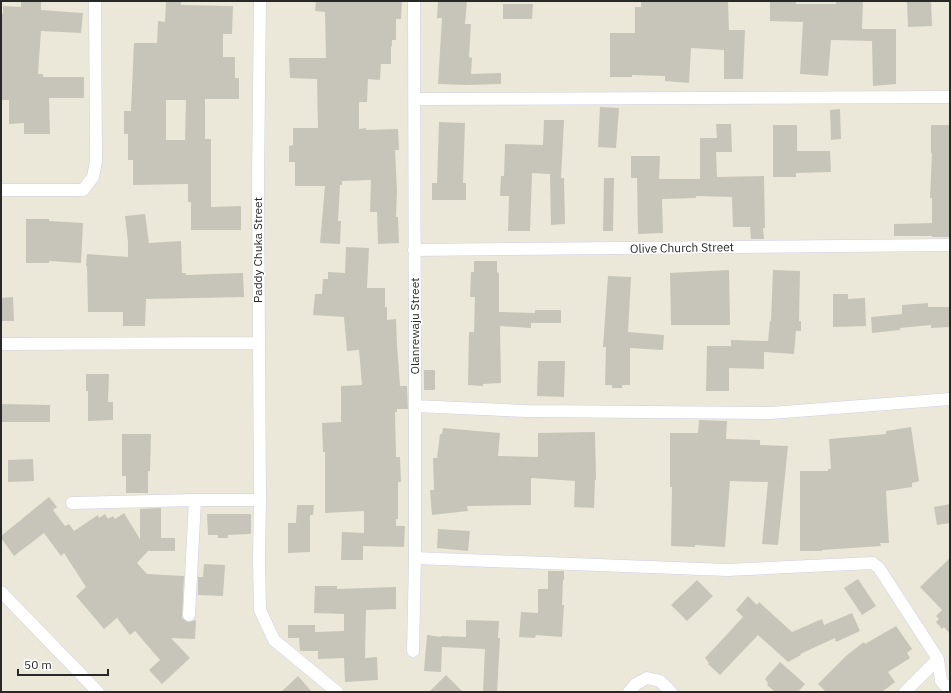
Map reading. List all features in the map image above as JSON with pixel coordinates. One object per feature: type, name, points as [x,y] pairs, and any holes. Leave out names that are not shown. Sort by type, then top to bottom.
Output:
[{"type":"street","points":[[1,190],[83,190],[93,177],[96,161],[95,1]]},
{"type":"street","name":"Paddy Chuka Street","points":[[260,1],[258,343],[260,610],[274,640],[337,692]]},
{"type":"street","name":"Olanrewaju Street","points":[[413,651],[415,558],[414,1]]},
{"type":"street","points":[[415,98],[950,97]]},
{"type":"street","name":"Olive Church Street","points":[[414,250],[950,245]]},
{"type":"street","points":[[1,344],[258,343]]},
{"type":"street","points":[[415,406],[526,411],[771,413],[950,399]]},
{"type":"street","points":[[189,615],[196,500]]},
{"type":"street","points":[[72,503],[260,500]]},
{"type":"street","points":[[415,558],[727,570],[873,563],[879,568],[938,659],[941,681],[950,691]]},
{"type":"street","points":[[1,592],[98,692]]},
{"type":"street","points":[[938,659],[950,665]]},
{"type":"street","points":[[905,692],[938,659]]},
{"type":"street","points":[[629,692],[636,684],[647,678],[660,681],[671,692]]},
{"type":"building","points":[[21,1],[41,1],[41,10],[83,13],[81,33],[41,31],[38,74],[43,74],[43,77],[84,77],[84,98],[49,98],[50,134],[24,134],[24,123],[9,124],[9,100],[1,100],[1,13],[3,14],[3,6],[21,7]]},
{"type":"building","points":[[166,1],[181,1],[181,5],[233,6],[232,34],[223,34],[223,57],[235,57],[235,78],[239,78],[239,99],[205,99],[205,139],[211,139],[211,207],[241,206],[241,230],[191,230],[191,202],[188,202],[188,184],[133,185],[133,160],[128,160],[128,134],[124,134],[124,111],[131,111],[134,43],[157,43],[158,21],[165,22]],"holes":[[[166,100],[186,100],[185,140],[166,140]]]},
{"type":"building","points":[[316,1],[402,1],[401,19],[396,19],[396,40],[392,40],[391,64],[381,64],[380,80],[368,79],[367,102],[359,102],[359,129],[398,129],[399,150],[395,150],[397,191],[396,217],[398,217],[399,243],[378,244],[377,212],[370,212],[371,180],[342,181],[342,185],[340,185],[338,221],[341,221],[340,244],[320,243],[325,186],[295,186],[295,162],[289,162],[289,146],[293,145],[293,128],[318,128],[317,79],[290,78],[289,58],[326,58],[325,12],[315,11]]},
{"type":"building","points":[[438,1],[467,1],[465,24],[471,24],[469,57],[472,58],[471,74],[501,73],[501,84],[438,84],[442,18],[437,18]]},
{"type":"building","points":[[641,1],[728,1],[729,30],[745,30],[743,79],[724,79],[724,50],[691,48],[689,83],[665,81],[665,76],[632,75],[632,77],[610,77],[610,33],[635,33],[635,7],[641,7]]},
{"type":"building","points":[[770,1],[796,1],[796,4],[836,4],[836,1],[863,1],[862,29],[896,29],[896,84],[873,86],[872,41],[831,40],[828,76],[800,74],[803,22],[770,21]]},
{"type":"building","points":[[907,1],[931,1],[932,26],[908,27]]},
{"type":"building","points":[[503,4],[533,4],[532,19],[503,19]]},
{"type":"building","points":[[600,107],[619,108],[616,148],[598,147]]},
{"type":"building","points":[[840,109],[841,139],[831,140],[830,110]]},
{"type":"building","points":[[544,120],[564,120],[561,178],[564,178],[565,224],[551,225],[550,174],[532,173],[530,231],[508,231],[509,196],[500,196],[501,176],[504,176],[505,144],[543,145]]},
{"type":"building","points":[[439,122],[465,123],[463,183],[466,183],[466,200],[432,200],[432,183],[437,183]]},
{"type":"building","points":[[716,124],[731,124],[732,152],[716,152],[717,177],[764,176],[764,239],[751,239],[750,227],[733,227],[732,197],[696,196],[696,198],[662,199],[663,233],[638,234],[637,178],[631,178],[631,156],[660,156],[659,179],[700,179],[700,138],[717,138]]},
{"type":"building","points":[[773,125],[797,125],[797,151],[830,151],[831,172],[796,173],[796,177],[773,177]]},
{"type":"building","points":[[931,125],[950,125],[949,237],[894,236],[894,224],[932,223],[932,198],[930,198],[932,153]]},
{"type":"building","points":[[604,178],[614,178],[613,231],[603,231]]},
{"type":"building","points":[[145,214],[149,243],[181,241],[182,273],[186,273],[186,275],[243,273],[244,297],[146,299],[145,326],[123,326],[123,312],[88,312],[86,266],[87,254],[128,257],[125,216]]},
{"type":"building","points":[[26,219],[49,219],[49,221],[83,223],[81,263],[49,261],[49,263],[26,263]]},
{"type":"building","points":[[346,247],[369,248],[367,288],[385,288],[387,320],[396,319],[400,386],[407,386],[408,409],[397,409],[397,412],[395,412],[396,457],[400,457],[401,482],[398,482],[398,519],[396,519],[396,526],[405,526],[404,547],[363,546],[363,560],[341,560],[342,532],[364,533],[364,511],[325,513],[325,452],[323,452],[322,423],[341,422],[341,386],[362,385],[359,350],[347,351],[344,317],[313,315],[315,294],[322,294],[323,279],[328,279],[328,272],[345,273]]},
{"type":"building","points":[[474,261],[497,261],[497,272],[499,273],[499,312],[535,313],[535,310],[561,310],[561,323],[531,323],[531,328],[500,326],[501,383],[483,384],[483,386],[468,385],[469,332],[474,332],[475,297],[470,297],[471,272],[474,272]]},
{"type":"building","points":[[729,270],[730,325],[671,325],[670,273]]},
{"type":"building","points":[[773,270],[800,271],[799,321],[801,321],[801,331],[796,331],[794,354],[764,352],[764,369],[729,368],[729,391],[706,391],[707,346],[731,346],[731,340],[768,341],[771,321]]},
{"type":"building","points":[[608,276],[631,277],[628,332],[664,335],[663,350],[630,348],[630,385],[622,385],[622,388],[612,388],[612,385],[605,385],[606,347],[603,347]]},
{"type":"building","points":[[833,294],[848,294],[848,299],[865,298],[866,326],[833,327]]},
{"type":"building","points":[[13,297],[14,321],[1,321],[1,298]]},
{"type":"building","points":[[928,303],[928,307],[950,307],[950,327],[931,328],[931,325],[872,333],[871,317],[902,314],[902,305]]},
{"type":"building","points":[[538,361],[565,361],[564,397],[537,396]]},
{"type":"building","points":[[424,370],[435,370],[435,390],[424,390]]},
{"type":"building","points":[[86,374],[109,374],[108,402],[113,402],[113,420],[88,421],[88,391],[86,391]]},
{"type":"building","points":[[1,404],[50,405],[50,422],[1,422]]},
{"type":"building","points":[[699,420],[727,421],[726,439],[760,440],[760,445],[788,446],[778,545],[762,544],[768,482],[730,481],[725,547],[695,545],[695,547],[671,546],[672,487],[670,487],[670,433],[698,433]]},
{"type":"building","points":[[911,427],[919,481],[912,483],[912,487],[886,491],[889,543],[880,543],[881,546],[822,551],[800,551],[800,471],[828,471],[828,469],[831,469],[829,439],[886,434],[886,431]]},
{"type":"building","points":[[443,428],[500,433],[498,456],[538,457],[538,433],[595,432],[596,480],[594,508],[574,507],[575,481],[531,478],[531,505],[467,506],[468,511],[432,515],[430,490],[434,490],[433,458],[437,458],[440,434],[442,434]]},
{"type":"building","points":[[122,434],[151,434],[148,493],[126,493],[126,476],[122,476]]},
{"type":"building","points":[[33,459],[34,481],[8,482],[8,460]]},
{"type":"building","points":[[49,497],[57,507],[53,510],[65,526],[69,524],[74,531],[98,515],[99,518],[105,514],[108,519],[113,516],[115,519],[124,513],[140,539],[140,509],[161,508],[161,538],[175,538],[175,551],[148,551],[137,563],[147,574],[184,576],[182,618],[188,622],[196,620],[195,639],[171,638],[190,658],[162,684],[149,670],[160,660],[135,631],[130,635],[117,618],[104,629],[76,596],[86,587],[64,553],[61,556],[44,533],[14,556],[1,538],[1,536]]},
{"type":"building","points":[[950,504],[950,523],[937,525],[934,507]]},
{"type":"building","points":[[297,505],[314,505],[313,515],[310,515],[310,552],[288,553],[288,523],[296,523]]},
{"type":"building","points":[[207,514],[251,514],[251,534],[228,535],[228,538],[218,538],[218,535],[208,535]]},
{"type":"building","points":[[438,529],[470,531],[468,551],[437,548]]},
{"type":"building","points":[[950,558],[950,634],[944,627],[942,629],[936,622],[939,619],[936,616],[942,610],[920,587]]},
{"type":"building","points":[[204,564],[225,565],[223,596],[198,595],[198,577],[203,577]]},
{"type":"building","points":[[548,571],[564,571],[562,637],[536,635],[535,638],[519,637],[521,612],[538,613],[538,589],[548,589]]},
{"type":"building","points":[[858,579],[876,606],[862,615],[844,588]]},
{"type":"building","points":[[697,580],[713,596],[687,621],[671,605]]},
{"type":"building","points":[[315,586],[337,586],[337,589],[396,587],[396,609],[366,610],[365,658],[377,657],[378,680],[345,682],[344,658],[318,659],[318,651],[300,651],[299,638],[288,638],[288,625],[315,625],[315,632],[344,631],[344,614],[314,613]]},
{"type":"building","points":[[748,596],[757,605],[759,602],[792,632],[822,619],[824,625],[852,613],[860,631],[836,642],[835,638],[800,654],[801,655],[788,662],[758,635],[720,675],[708,664],[709,663],[705,658],[743,617],[736,610]]},
{"type":"building","points":[[466,620],[499,621],[498,638],[500,638],[497,692],[483,692],[485,649],[442,647],[441,672],[424,671],[427,635],[441,637],[466,637]]},
{"type":"building","points":[[896,626],[912,649],[907,653],[910,658],[888,672],[895,682],[882,692],[826,692],[818,684],[847,655],[864,642],[865,644]]},
{"type":"building","points":[[780,662],[805,684],[798,692],[775,692],[767,685],[768,683],[765,679]]},
{"type":"building","points":[[446,675],[463,692],[429,692]]},
{"type":"building","points":[[298,676],[312,692],[281,692]]}]
